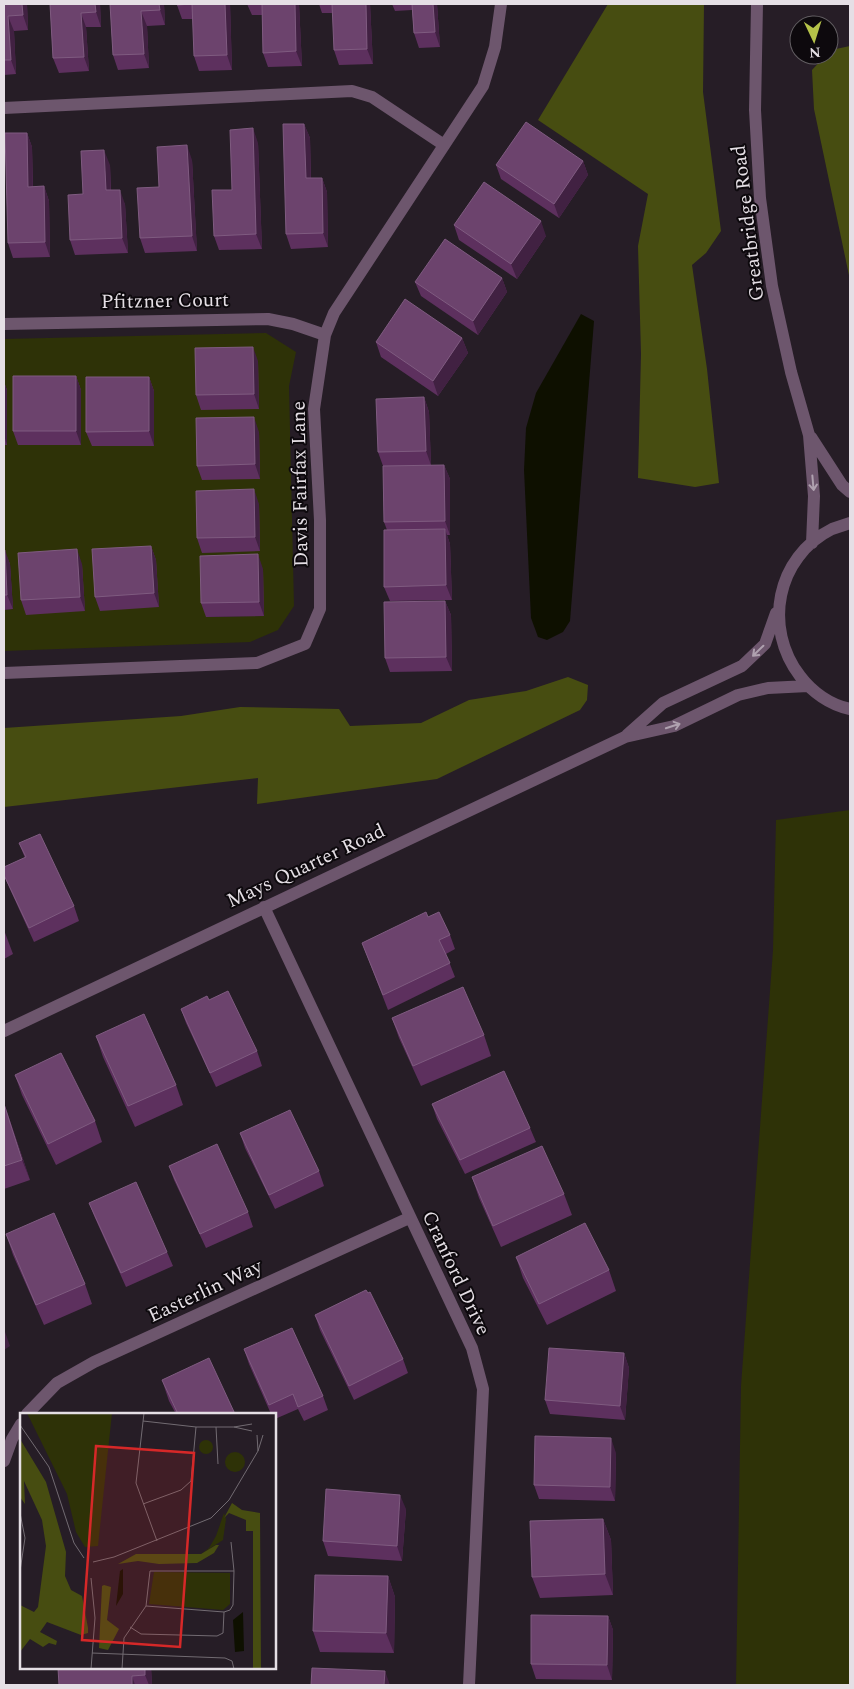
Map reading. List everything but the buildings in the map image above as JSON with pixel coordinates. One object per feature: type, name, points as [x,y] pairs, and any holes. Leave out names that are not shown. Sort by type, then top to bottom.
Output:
[{"type":"street","name":"Davis Fairfax Lane","points":[[4,674],[257,663],[305,644],[320,610],[320,520],[314,409],[325,335],[334,313],[482,86],[495,47],[501,4]]},
{"type":"street","name":"Greatbridge Road","points":[[757,4],[755,110],[760,198],[772,286],[791,372],[809,434],[814,496],[812,543]]},
{"type":"street","points":[[4,108],[352,91],[372,97],[444,144]]},
{"type":"street","name":"Pfitzner Court","points":[[4,324],[268,319],[293,324],[325,335]]},
{"type":"street","name":"Greatbridge Road","points":[[809,434],[842,484],[850,492]]},
{"type":"street","points":[[850,523],[832,529],[812,543],[795,561],[784,583],[778,607],[780,636],[790,663],[808,686],[825,699],[850,709]]},
{"type":"street","name":"Mays Quarter Road","points":[[625,737],[663,704],[742,666],[765,644],[778,607]]},
{"type":"street","name":"Mays Quarter Road","points":[[4,1031],[625,737],[674,726],[738,695],[768,688],[808,686]]},
{"type":"street","name":"Cranford Drive","points":[[264,907],[409,1218],[472,1348],[483,1389],[469,1685]]},
{"type":"street","name":"Easterlin Way","points":[[29,1413],[57,1383],[94,1362],[409,1218]]},
{"type":"street","points":[[4,1461],[12,1439],[20,1426]]},
{"type":"green space","points":[[608,4],[704,4],[703,92],[721,231],[706,253],[692,265],[707,369],[719,483],[695,487],[638,478],[641,354],[638,246],[648,194],[538,120]]},
{"type":"green space","points":[[850,46],[850,280],[814,109],[812,70],[817,65],[839,65],[839,48]]},
{"type":"green space","points":[[266,333],[296,352],[289,386],[294,606],[278,630],[250,642],[4,651],[4,610],[13,609],[10,564],[4,564],[4,445],[7,445],[7,391],[4,390],[4,339]],"holes":[[[81,390],[80,445],[18,445]],[[263,569],[263,616],[206,617]]]},
{"type":"green space","points":[[568,677],[588,685],[587,700],[580,710],[437,779],[257,804],[258,778],[4,807],[4,728],[181,716],[240,707],[339,709],[350,726],[421,723],[469,700],[526,691]]},
{"type":"green space","points":[[850,810],[850,1685],[736,1685],[741,1386],[773,950],[776,820]]},
{"type":"shaded area","points":[[581,314],[594,321],[570,621],[563,632],[547,640],[538,637],[531,618],[524,470],[526,428],[536,393]]}]
